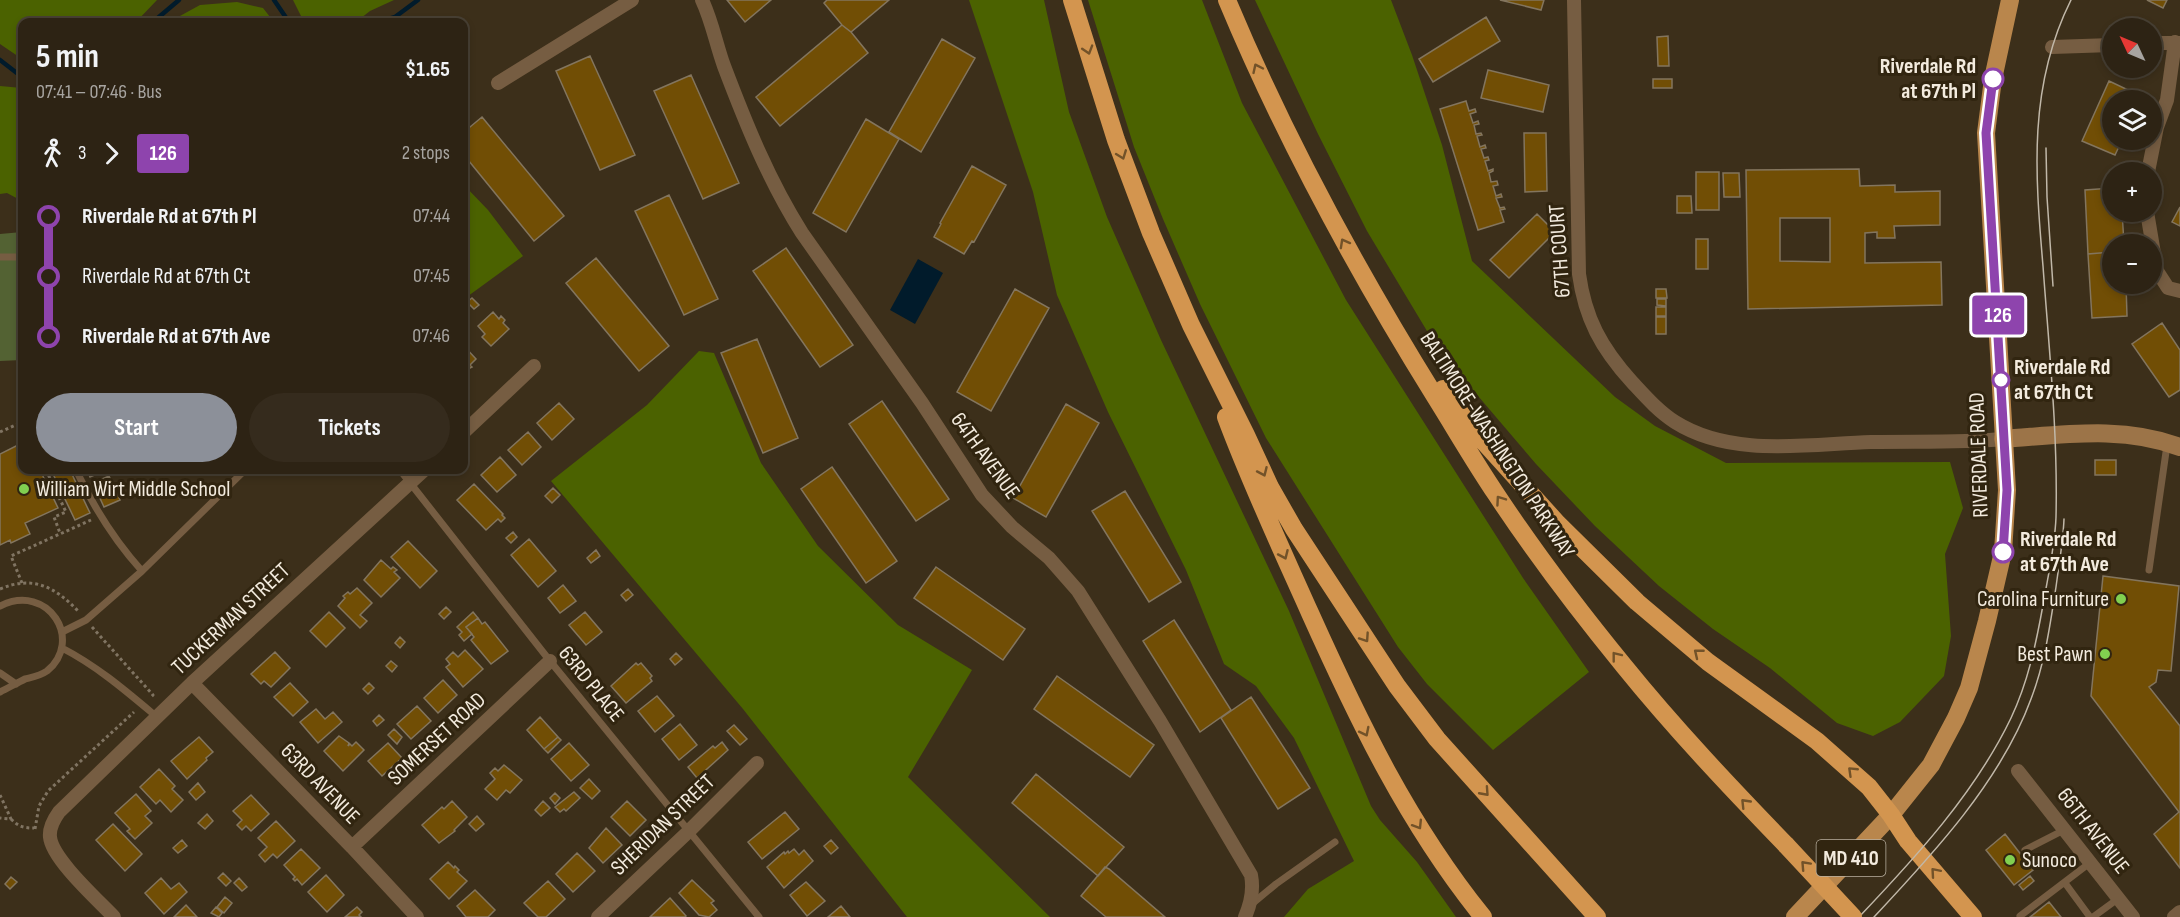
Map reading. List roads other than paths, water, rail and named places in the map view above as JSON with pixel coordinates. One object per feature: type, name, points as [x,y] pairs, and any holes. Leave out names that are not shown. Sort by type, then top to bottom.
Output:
[{"type":"highway","points":[[1072,0],[1116,140],[1151,233],[1191,325],[1276,498],[1397,686],[1437,739],[1597,917]]},
{"type":"highway","name":"BALTIMORE-WASHINGTON PARKWAY","points":[[1227,0],[1291,141],[1338,233],[1372,294],[1495,493],[1556,578],[1661,710],[1714,771],[1853,917]]},
{"type":"highway","points":[[1372,294],[1475,432],[1598,566],[1636,602],[1700,655],[1795,723],[1845,764],[1869,787],[1908,841],[1973,917]]},
{"type":"highway","points":[[1191,325],[1245,467],[1364,730],[1394,787],[1429,844],[1483,917]]},
{"type":"main road","name":"RIVERDALE ROAD","points":[[1795,917],[1891,815],[1931,765],[1956,718],[1975,667],[2003,552],[2007,490],[1986,133],[1993,79],[2010,0]]},
{"type":"street","points":[[498,83],[632,0]]},
{"type":"street","name":"64TH AVENUE","points":[[702,0],[726,71],[767,172],[785,205],[802,233],[922,403],[982,495],[1012,527],[1049,558],[1078,591],[1246,866],[1253,886],[1247,912]]},
{"type":"street","name":"67TH COURT","points":[[1574,0],[1579,274],[1582,297],[1588,317],[1605,349],[1656,407],[1675,422],[1695,432],[1737,444],[1783,445],[2003,439]]},
{"type":"street","points":[[2150,162],[2157,127],[2167,100],[2177,42],[2162,43]]},
{"type":"street","points":[[2052,47],[2102,45]]},
{"type":"street","points":[[2149,222],[2157,271],[2168,288],[2180,291]]},
{"type":"street","points":[[468,428],[534,366]]},
{"type":"street","points":[[2003,439],[2102,432],[2130,434],[2174,445]]},
{"type":"street","name":"TUCKERMAN STREET","points":[[114,917],[64,864],[51,844],[53,821],[70,801],[192,683],[419,474]]},
{"type":"street","name":"SOMERSET ROAD","points":[[352,847],[550,661]]},
{"type":"street","name":"63RD AVENUE","points":[[192,683],[417,917]]},
{"type":"street","name":"SHERIDAN STREET","points":[[597,917],[688,832],[757,763]]},
{"type":"street","name":"66TH AVENUE","points":[[2019,771],[2133,917]]},
{"type":"street","points":[[2174,917],[2180,912]]},
{"type":"lane","points":[[0,257],[18,257]]},
{"type":"lane","points":[[2149,570],[2174,445]]},
{"type":"lane","points":[[78,474],[100,516],[120,546],[142,571]]},
{"type":"lane","points":[[62,632],[86,620],[142,571],[241,474]]},
{"type":"lane","name":"63RD PLACE","points":[[403,474],[550,661],[759,917]]},
{"type":"lane","points":[[0,606],[12,600],[21,599],[40,603],[50,610],[62,632],[62,648],[56,660],[47,670],[0,692]]},
{"type":"lane","points":[[62,648],[102,672],[157,717]]},
{"type":"lane","points":[[0,673],[16,684]]},
{"type":"lane","points":[[2025,850],[2066,830]]},
{"type":"lane","points":[[1247,912],[1276,884],[1335,842]]},
{"type":"lane","points":[[2020,916],[2091,862]]},
{"type":"lane","points":[[2065,883],[2092,917],[2119,898]]},
{"type":"water","points":[[918,259],[943,273],[915,324],[890,310]]},
{"type":"waterway","points":[[158,18],[179,0]]},
{"type":"waterway","points":[[274,0],[286,18]]},
{"type":"waterway","points":[[392,18],[418,0]]},
{"type":"waterway","points":[[0,60],[18,74]]},
{"type":"tram line","points":[[1859,917],[1923,847],[1980,772],[2011,718],[2027,677],[2034,648],[2053,550],[2056,517],[2056,454],[2038,197],[2038,130],[2047,65],[2057,32],[2071,0]]},
{"type":"tram line","points":[[2046,148],[2053,286]]},
{"type":"tram line","points":[[1874,917],[1942,842],[1963,815],[2002,759],[2018,729],[2036,685],[2043,658],[2056,587],[2064,519]]},
{"type":"place","name":"Riverdale Rd at 67th Pl","points":[[1993,79]]},
{"type":"place","name":"Riverdale Rd at 67th Ct","points":[[2001,380]]},
{"type":"place","name":"William Wirt Middle School","points":[[24,489]]},
{"type":"place","name":"Riverdale Rd at 67th Ave","points":[[2003,552]]},
{"type":"place","name":"Carolina Furniture","points":[[2121,599]]},
{"type":"place","name":"Best Pawn","points":[[2105,654]]},
{"type":"place","name":"Sunoco","points":[[2010,860]]}]
